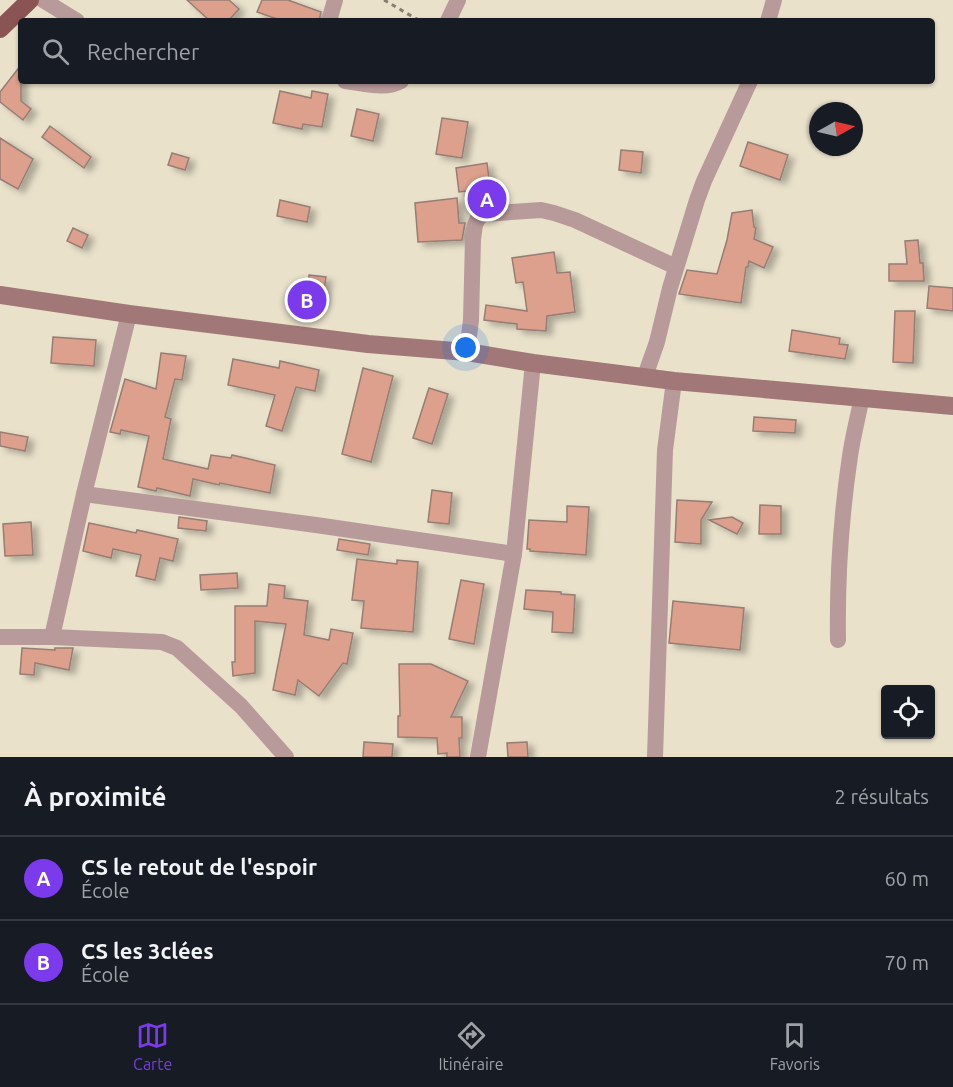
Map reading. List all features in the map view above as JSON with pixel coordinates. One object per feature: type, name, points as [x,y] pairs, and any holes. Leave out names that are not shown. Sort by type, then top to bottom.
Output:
[{"type":"highway","points":[[0,29],[30,0]]},
{"type":"main road","points":[[0,295],[129,314],[368,344],[467,352],[674,381],[953,406]]},
{"type":"street","points":[[43,0],[72,18]]},
{"type":"street","points":[[330,18],[335,0]]},
{"type":"street","points":[[449,18],[458,0]]},
{"type":"street","points":[[769,18],[774,0]]},
{"type":"street","points":[[370,84],[387,86],[394,84]]},
{"type":"street","points":[[645,376],[657,342],[676,267],[704,181],[749,84]]},
{"type":"street","points":[[467,352],[471,320],[472,239],[478,218],[484,214],[542,210],[554,213],[575,220],[676,267]]},
{"type":"street","points":[[52,637],[84,494],[129,314]]},
{"type":"street","points":[[478,757],[514,554],[533,363]]},
{"type":"street","points":[[655,757],[666,450],[674,381]]},
{"type":"street","points":[[838,640],[842,522],[850,454],[862,397]]},
{"type":"street","points":[[84,494],[514,554]]},
{"type":"street","points":[[0,637],[162,642],[177,648],[241,706],[286,757]]},
{"type":"path","points":[[384,0],[415,18]]},
{"type":"building","points":[[187,0],[229,0],[239,9],[231,18],[207,18]]},
{"type":"building","points":[[262,0],[288,0],[321,12],[320,18],[274,18],[257,12]]},
{"type":"building","points":[[18,69],[21,101],[31,109],[23,120],[0,102],[0,92]]},
{"type":"building","points":[[280,91],[311,98],[312,91],[328,94],[322,127],[303,124],[302,129],[273,123]]},
{"type":"building","points":[[357,109],[379,114],[373,141],[351,136]]},
{"type":"building","points":[[442,118],[468,122],[462,158],[436,154]]},
{"type":"building","points":[[50,126],[91,157],[84,168],[42,137]]},
{"type":"building","points":[[0,138],[33,159],[18,189],[0,179]]},
{"type":"building","points":[[748,142],[788,155],[780,180],[740,166]]},
{"type":"building","points":[[621,150],[643,152],[641,173],[619,170]]},
{"type":"building","points":[[172,153],[189,158],[185,170],[168,165]]},
{"type":"building","points":[[487,163],[490,188],[459,192],[456,168]]},
{"type":"building","points":[[457,198],[459,223],[465,223],[462,240],[418,242],[415,203]]},
{"type":"building","points":[[280,200],[310,207],[307,222],[277,216]]},
{"type":"building","points":[[752,210],[756,228],[754,239],[773,247],[764,268],[749,261],[746,267],[741,303],[679,294],[687,270],[717,274],[732,213]]},
{"type":"building","points":[[73,228],[88,235],[82,248],[67,241]]},
{"type":"building","points":[[918,240],[924,281],[889,281],[889,264],[907,264],[905,241]]},
{"type":"building","points":[[554,252],[557,273],[570,272],[575,312],[547,316],[546,331],[517,329],[517,324],[484,320],[486,305],[527,311],[523,282],[516,283],[512,258]]},
{"type":"building","points":[[309,275],[326,277],[322,302],[307,300]]},
{"type":"building","points":[[929,286],[953,288],[953,311],[927,308]]},
{"type":"building","points":[[895,311],[915,311],[913,363],[893,362]]},
{"type":"building","points":[[792,330],[840,338],[839,344],[848,345],[845,359],[789,351]]},
{"type":"building","points":[[53,337],[96,340],[94,366],[51,363]]},
{"type":"building","points":[[161,353],[186,356],[182,380],[175,379],[165,417],[171,419],[163,459],[208,469],[211,455],[231,458],[232,455],[275,465],[270,493],[193,479],[190,496],[157,488],[156,491],[138,487],[149,436],[121,430],[120,434],[110,432],[125,379],[156,389]]},
{"type":"building","points":[[233,359],[279,368],[280,361],[319,370],[315,391],[296,387],[282,431],[266,426],[275,395],[228,385]]},
{"type":"building","points":[[363,368],[393,376],[371,462],[342,454]]},
{"type":"building","points":[[429,388],[448,394],[432,444],[413,438]]},
{"type":"building","points":[[754,417],[796,420],[795,433],[753,431]]},
{"type":"building","points":[[0,432],[28,437],[25,451],[0,446]]},
{"type":"building","points":[[432,490],[452,493],[449,524],[428,522]]},
{"type":"building","points":[[677,500],[712,502],[701,520],[701,544],[675,542]]},
{"type":"building","points":[[760,505],[781,506],[781,534],[759,534]]},
{"type":"building","points":[[567,506],[589,507],[586,555],[527,549],[529,520],[567,522]]},
{"type":"building","points":[[179,517],[207,521],[206,531],[178,528]]},
{"type":"building","points":[[732,517],[743,523],[737,534],[709,520]]},
{"type":"building","points":[[31,522],[33,555],[5,556],[3,524]]},
{"type":"building","points":[[89,523],[178,539],[173,561],[160,558],[155,580],[136,576],[141,555],[113,549],[111,558],[83,551]]},
{"type":"building","points":[[339,539],[370,544],[368,555],[337,550]]},
{"type":"building","points":[[357,559],[397,564],[397,560],[418,562],[413,632],[361,628],[364,601],[352,600]]},
{"type":"building","points":[[237,573],[238,588],[201,590],[200,575]]},
{"type":"building","points":[[461,580],[484,584],[474,644],[449,639]]},
{"type":"building","points":[[269,584],[285,586],[284,598],[308,601],[304,635],[329,640],[331,629],[353,633],[347,664],[343,663],[319,696],[298,680],[295,695],[273,690],[286,624],[255,621],[255,673],[233,676],[235,606],[267,606]]},
{"type":"building","points":[[526,590],[575,595],[573,633],[552,632],[553,612],[524,609]]},
{"type":"building","points":[[673,601],[744,608],[740,650],[669,643]]},
{"type":"building","points":[[22,648],[55,650],[55,648],[73,648],[69,670],[35,663],[34,675],[20,674]]},
{"type":"building","points":[[399,664],[431,664],[468,681],[451,717],[462,717],[462,738],[459,738],[460,757],[447,757],[447,753],[438,754],[437,738],[398,737]]},
{"type":"building","points":[[364,742],[393,744],[392,757],[363,757]]},
{"type":"building","points":[[527,742],[528,757],[508,757],[507,743]]},
{"type":"place","name":"CS le retout de l'espoir","points":[[487,199]]},
{"type":"place","name":"CS les 3clées","points":[[307,300]]}]
